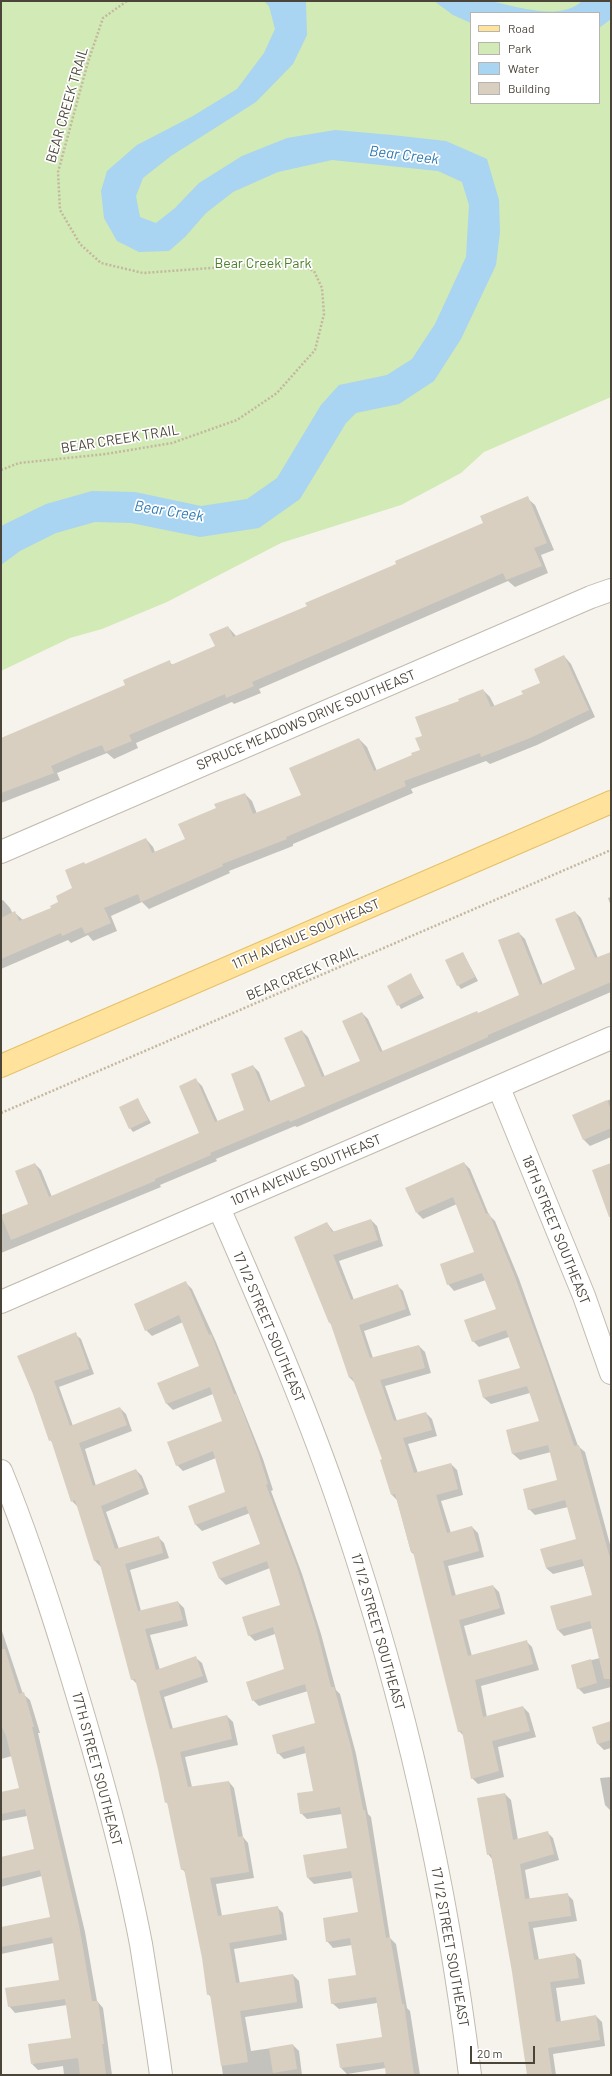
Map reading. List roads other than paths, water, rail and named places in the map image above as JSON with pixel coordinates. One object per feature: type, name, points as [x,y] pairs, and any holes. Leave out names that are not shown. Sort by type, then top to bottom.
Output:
[{"type":"main road","name":"11TH AVENUE SOUTHEAST","points":[[1,1066],[611,802]]},
{"type":"street","name":"SPRUCE MEADOWS DRIVE SOUTHEAST","points":[[1,852],[584,600],[611,590]]},
{"type":"street","name":"10TH AVENUE SOUTHEAST","points":[[1,1302],[499,1088],[611,1038]]},
{"type":"street","name":"18TH STREET SOUTHEAST","points":[[499,1088],[584,1296],[611,1373]]},
{"type":"street","name":"17 1/2 STREET SOUTHEAST","points":[[219,1208],[290,1372],[343,1516],[382,1644],[406,1730],[425,1816],[462,2011],[470,2075]]},
{"type":"street","name":"17TH STREET SOUTHEAST","points":[[1,1471],[16,1507],[40,1578],[95,1754],[116,1836],[140,1943],[161,2075]]},
{"type":"water","name":"Bear Creek","points":[[264,1],[306,2],[307,35],[293,64],[256,102],[171,156],[143,178],[136,196],[140,217],[156,223],[175,208],[199,183],[242,156],[287,138],[335,130],[446,141],[487,159],[499,200],[500,232],[496,265],[461,339],[434,381],[399,404],[356,413],[346,423],[300,499],[259,528],[200,537],[131,523],[95,522],[56,533],[20,551],[1,565],[1,526],[46,504],[92,491],[135,492],[201,506],[247,499],[277,478],[321,405],[339,385],[387,375],[412,359],[435,324],[466,257],[469,205],[462,182],[438,171],[332,160],[278,172],[233,192],[206,213],[185,237],[169,251],[139,252],[117,241],[104,218],[101,191],[107,171],[137,145],[193,116],[237,89],[264,53],[275,29],[269,6]]},
{"type":"water","points":[[434,1],[490,1],[525,9],[550,12],[470,12],[470,23],[453,15]]},
{"type":"water","points":[[582,1],[611,1],[611,19],[600,27],[600,12],[550,12],[562,11],[573,7]]},
{"type":"park label","name":"Bear Creek Park","points":[[263,263]]}]
